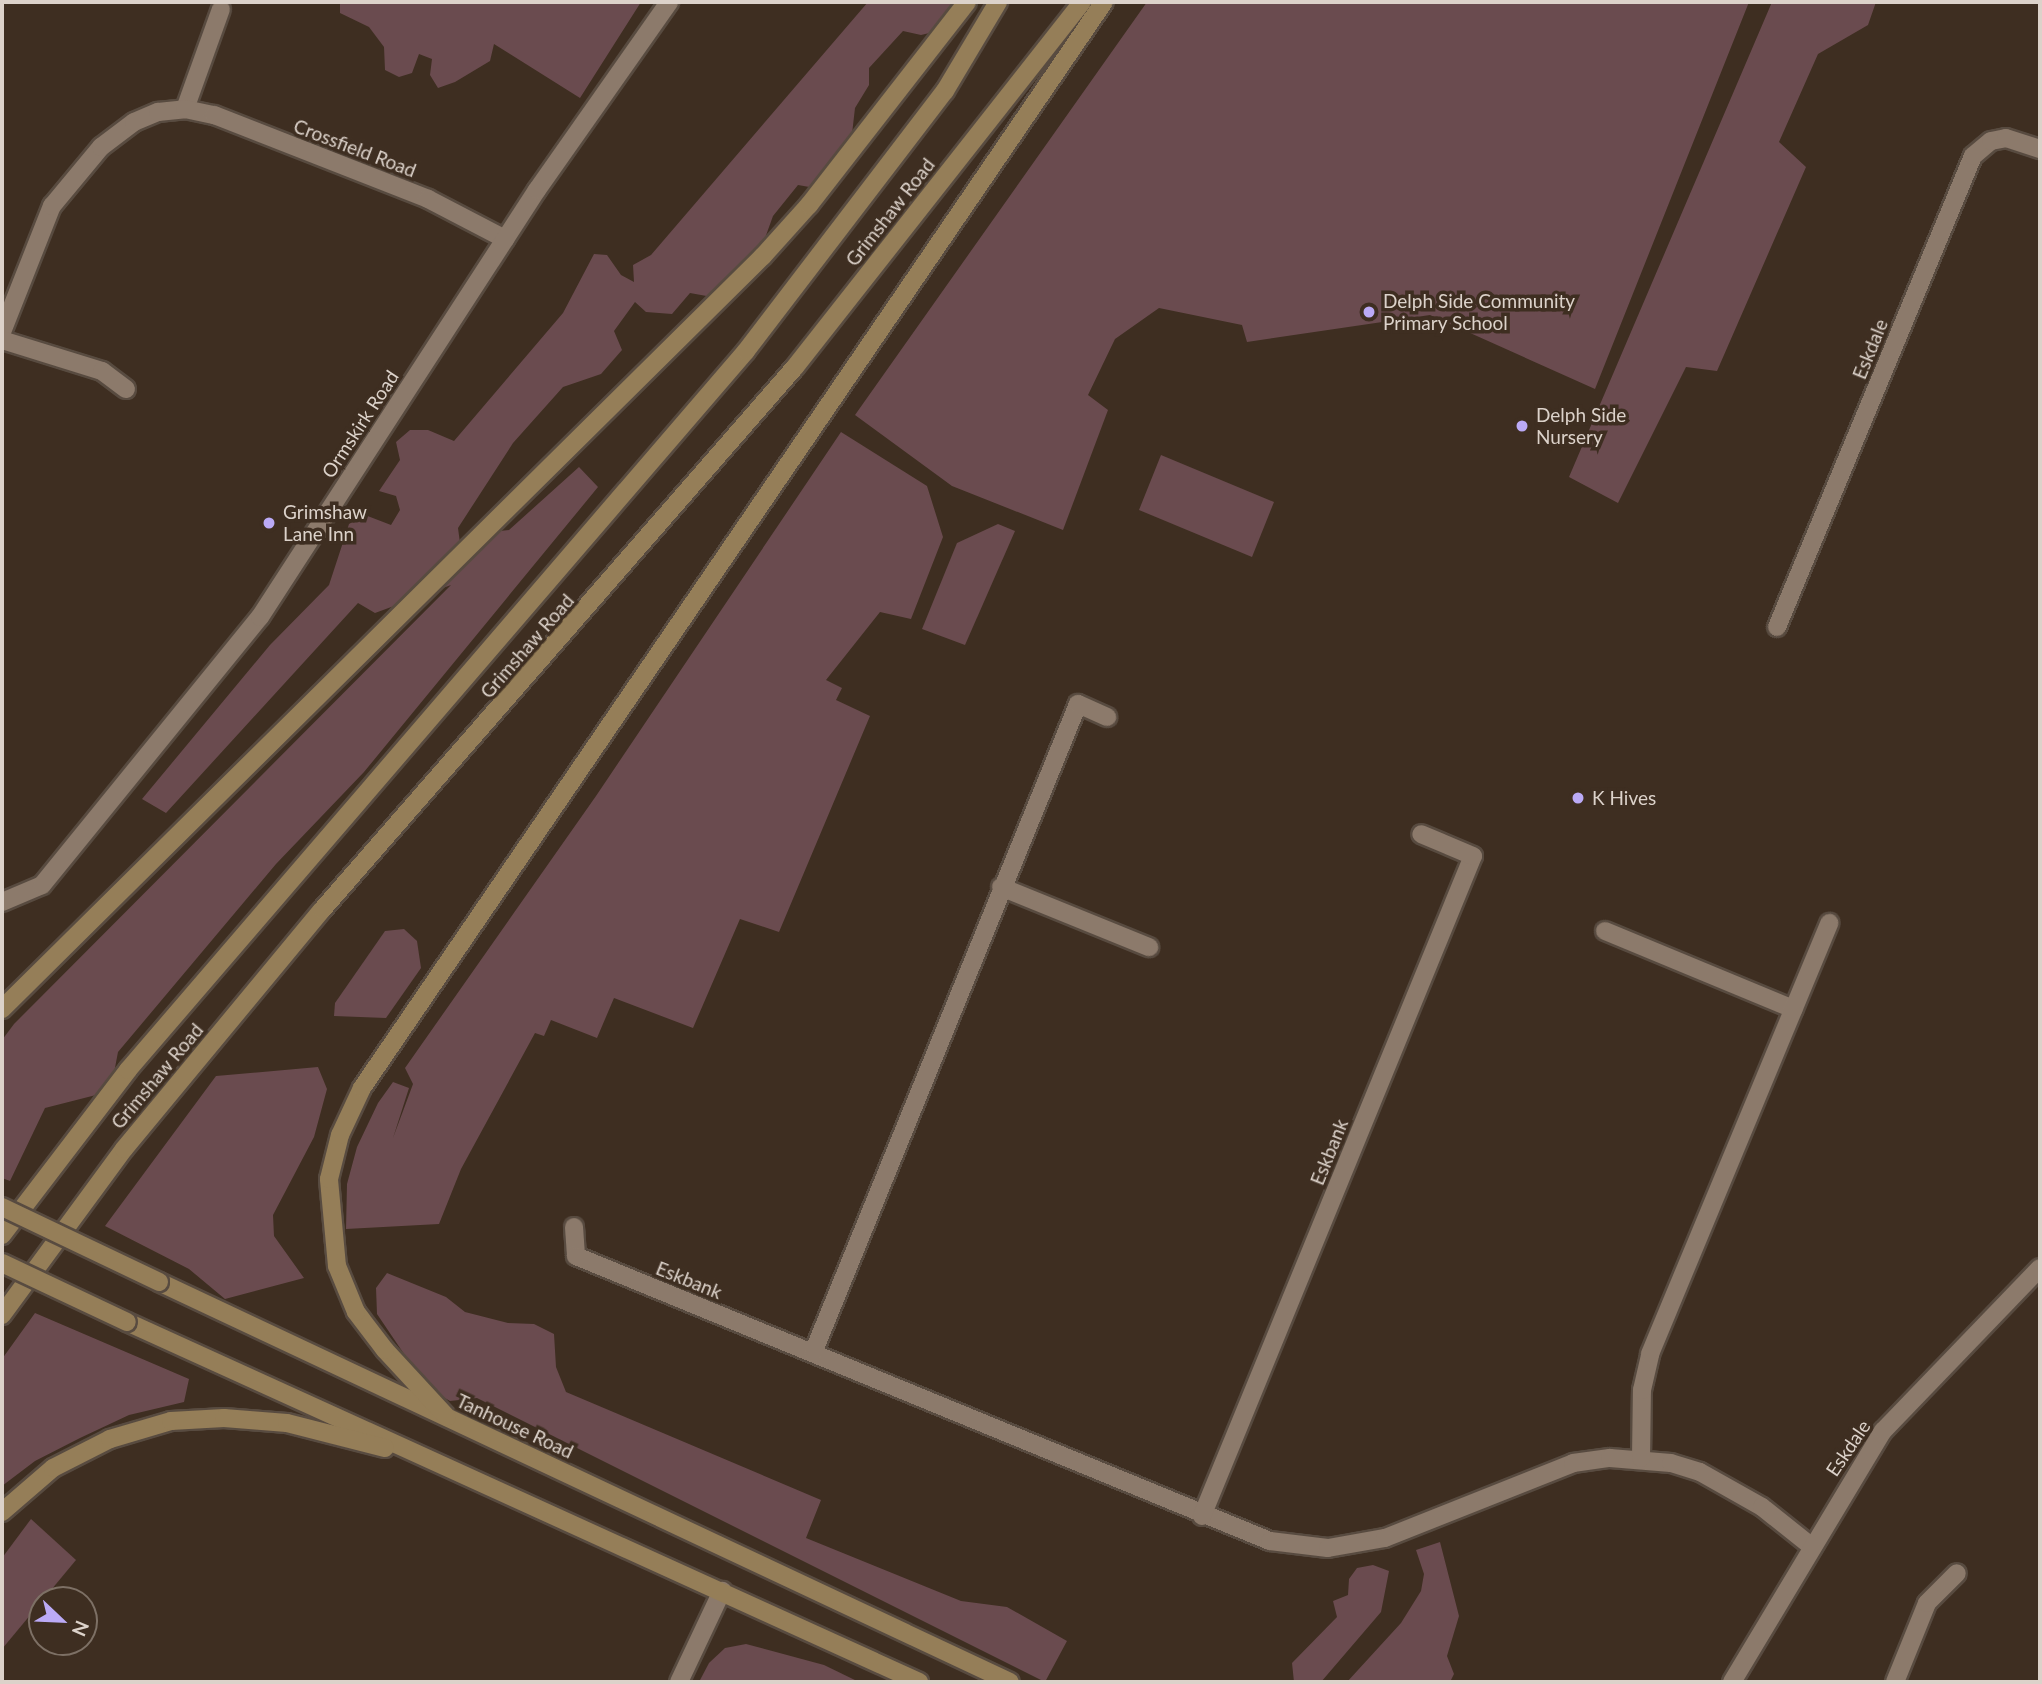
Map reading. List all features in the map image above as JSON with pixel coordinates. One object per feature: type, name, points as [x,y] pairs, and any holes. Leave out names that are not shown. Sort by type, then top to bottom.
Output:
[{"type":"main road","points":[[2,1009],[763,256],[809,205],[967,2]]},
{"type":"main road","name":"Grimshaw Road","points":[[2,1235],[128,1070],[746,351],[945,91],[998,2]]},
{"type":"main road","name":"Grimshaw Road","points":[[2,1315],[124,1149],[322,910],[794,367],[1082,2]]},
{"type":"main road","points":[[447,1417],[385,1350],[356,1312],[337,1266],[330,1179],[340,1135],[362,1088],[1104,2]]},
{"type":"main road","name":"Tanhouse Road","points":[[2,1208],[1010,1682]]},
{"type":"main road","points":[[2,1263],[919,1682]]},
{"type":"main road","points":[[2,1512],[53,1468],[110,1439],[171,1421],[223,1418],[287,1423],[429,1459]]},
{"type":"street","name":"Ormskirk Road","points":[[2,902],[42,885],[260,617],[505,239],[669,2]]},
{"type":"street","points":[[185,109],[221,9]]},
{"type":"street","name":"Crossfield Road","points":[[2,332],[41,227],[93,157],[134,122],[158,112],[185,109],[214,115],[428,198],[505,239]]},
{"type":"street","name":"Eskdale","points":[[1777,627],[1973,156],[1992,141],[2006,138],[2040,149]]},
{"type":"street","points":[[2,340],[102,371],[126,389]]},
{"type":"street","points":[[813,1353],[1001,887],[1078,704],[1107,717]]},
{"type":"street","name":"Eskbank","points":[[1202,1516],[1473,856],[1422,834]]},
{"type":"street","points":[[1001,887],[1149,947]]},
{"type":"street","points":[[1642,1458],[1642,1390],[1650,1354],[1829,923]]},
{"type":"street","points":[[1605,931],[1793,1009]]},
{"type":"street","name":"Eskbank","points":[[574,1227],[576,1256],[1202,1516],[1297,1547],[1328,1548],[1385,1538],[1573,1463],[1642,1458],[1700,1472],[1731,1487],[1811,1546]]},
{"type":"street","name":"Eskdale","points":[[1732,1682],[1861,1462],[1907,1403],[2040,1268]]},
{"type":"street","points":[[1895,1682],[1927,1603],[1957,1573]]},
{"type":"street","points":[[679,1682],[722,1591]]},
{"type":"shaded area","points":[[340,2],[641,2],[580,98],[494,44],[490,61],[455,82],[438,88],[430,75],[432,59],[419,54],[412,73],[399,77],[385,70],[384,47],[369,27],[340,13]]},
{"type":"shaded area","points":[[868,2],[962,2],[942,30],[921,35],[903,31],[869,68],[869,85],[855,108],[852,134],[815,188],[798,185],[773,216],[760,252],[712,297],[690,293],[672,314],[646,312],[635,302],[614,331],[622,350],[601,374],[563,387],[513,443],[458,528],[460,543],[483,548],[491,532],[509,530],[579,467],[598,487],[364,772],[276,864],[118,1052],[114,1073],[96,1095],[45,1108],[10,1181],[2,1178],[2,1040],[14,1024],[451,585],[375,613],[358,603],[166,813],[142,799],[270,645],[329,585],[349,524],[365,515],[391,525],[400,510],[396,496],[379,491],[400,460],[396,442],[410,430],[428,430],[454,441],[563,313],[594,254],[607,255],[621,275],[634,282],[633,265],[651,255]]},
{"type":"shaded area","points":[[1147,2],[1749,2],[1595,389],[1430,315],[1247,342],[1242,325],[1159,308],[1115,339],[1088,395],[1108,410],[1063,530],[952,486],[855,415]]},
{"type":"shaded area","points":[[1772,2],[1876,2],[1868,25],[1818,54],[1779,142],[1806,167],[1717,371],[1686,367],[1618,503],[1569,477]]},
{"type":"shaded area","points":[[841,432],[927,486],[943,537],[911,619],[880,612],[826,680],[842,688],[836,700],[870,716],[779,932],[740,919],[693,1028],[614,998],[597,1038],[551,1020],[544,1036],[535,1033],[461,1169],[439,1224],[346,1229],[347,1184],[357,1147],[378,1103],[393,1082],[409,1088],[393,1138],[413,1084],[405,1068],[596,796]]},
{"type":"shaded area","points":[[1161,455],[1274,502],[1252,557],[1139,510]]},
{"type":"shaded area","points":[[998,524],[1015,531],[965,645],[922,629],[957,543]]},
{"type":"shaded area","points":[[404,929],[417,941],[421,968],[386,1018],[334,1016],[335,1003],[385,931]]},
{"type":"shaded area","points":[[318,1067],[327,1089],[314,1137],[273,1215],[274,1236],[304,1278],[225,1299],[189,1269],[105,1226],[216,1076]]},
{"type":"shaded area","points":[[387,1273],[446,1297],[465,1312],[508,1323],[534,1324],[554,1334],[556,1367],[566,1392],[821,1500],[806,1538],[961,1601],[1007,1607],[1067,1641],[1045,1682],[477,1398],[450,1401],[427,1388],[377,1314],[376,1288]]},
{"type":"shaded area","points":[[35,1313],[189,1379],[184,1402],[129,1415],[35,1461],[2,1486],[2,1359]]},
{"type":"shaded area","points":[[31,1519],[76,1560],[54,1586],[28,1586],[28,1618],[2,1649],[2,1558]]},
{"type":"shaded area","points":[[1440,1542],[1459,1616],[1447,1656],[1454,1674],[1450,1682],[1347,1682],[1401,1623],[1421,1591],[1424,1574],[1416,1550]]},
{"type":"shaded area","points":[[1373,1565],[1389,1571],[1381,1612],[1321,1682],[1294,1682],[1292,1663],[1337,1617],[1333,1601],[1348,1595],[1349,1579],[1357,1568]]},
{"type":"shaded area","points":[[746,1644],[824,1665],[859,1682],[699,1682],[709,1663],[725,1648]]},
{"type":"place","name":"Delph Side Community Primary School","points":[[1369,312]]},
{"type":"place","name":"Delph Side Nursery","points":[[1522,426]]},
{"type":"place","name":"Grimshaw Lane Inn","points":[[269,523]]},
{"type":"place","name":"K Hives","points":[[1578,798]]}]
